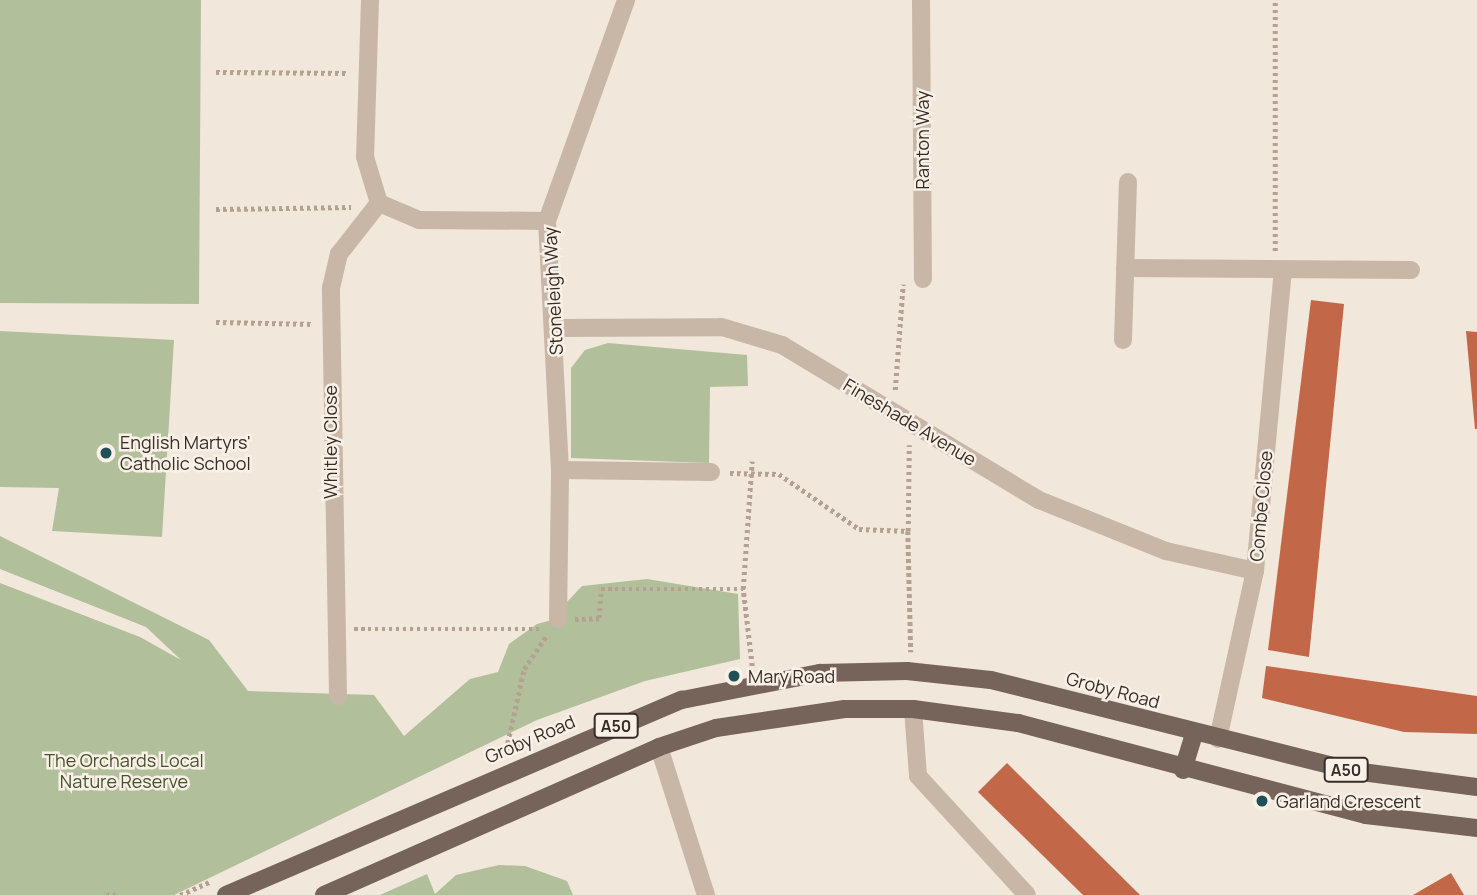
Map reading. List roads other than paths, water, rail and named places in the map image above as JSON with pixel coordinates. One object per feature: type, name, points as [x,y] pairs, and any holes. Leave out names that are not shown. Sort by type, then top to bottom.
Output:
[{"type":"main road","name":"Groby Road","points":[[226,895],[551,752],[682,700],[754,682],[877,670],[967,677],[1354,771],[1477,787]]},
{"type":"main road","name":"A50","points":[[324,895],[659,747],[775,717],[913,709],[1018,723],[1183,770],[1366,815],[1477,828]]},
{"type":"main road","points":[[1183,770],[1194,734]]},
{"type":"street","points":[[370,0],[365,158],[378,205],[419,220],[547,221]]},
{"type":"street","name":"Stoneleigh Way","points":[[558,619],[560,470],[555,328],[547,221],[626,0]]},
{"type":"street","name":"Ranton Way","points":[[921,0],[923,279]]},
{"type":"street","points":[[1123,340],[1128,182]]},
{"type":"street","name":"Whitley Close","points":[[338,696],[332,629],[331,325],[339,254],[378,205]]},
{"type":"street","points":[[1125,268],[1411,270]]},
{"type":"street","name":"Combe Close","points":[[1218,739],[1255,571],[1279,269]]},
{"type":"street","name":"Fineshade Avenue","points":[[555,328],[722,327],[782,345],[1039,500],[1166,551],[1255,571]]},
{"type":"street","points":[[560,470],[711,472]]},
{"type":"street","points":[[913,709],[918,776],[1027,895]]},
{"type":"street","points":[[659,747],[706,895]]},
{"type":"place","name":"English Martyrs' Catholic School","points":[[106,453]]},
{"type":"place","name":"Mary Road","points":[[734,676]]},
{"type":"place","name":"Garland Crescent","points":[[1262,801]]},
{"type":"park label","name":"The Orchards Local Nature Reserve","points":[[124,771]]}]
